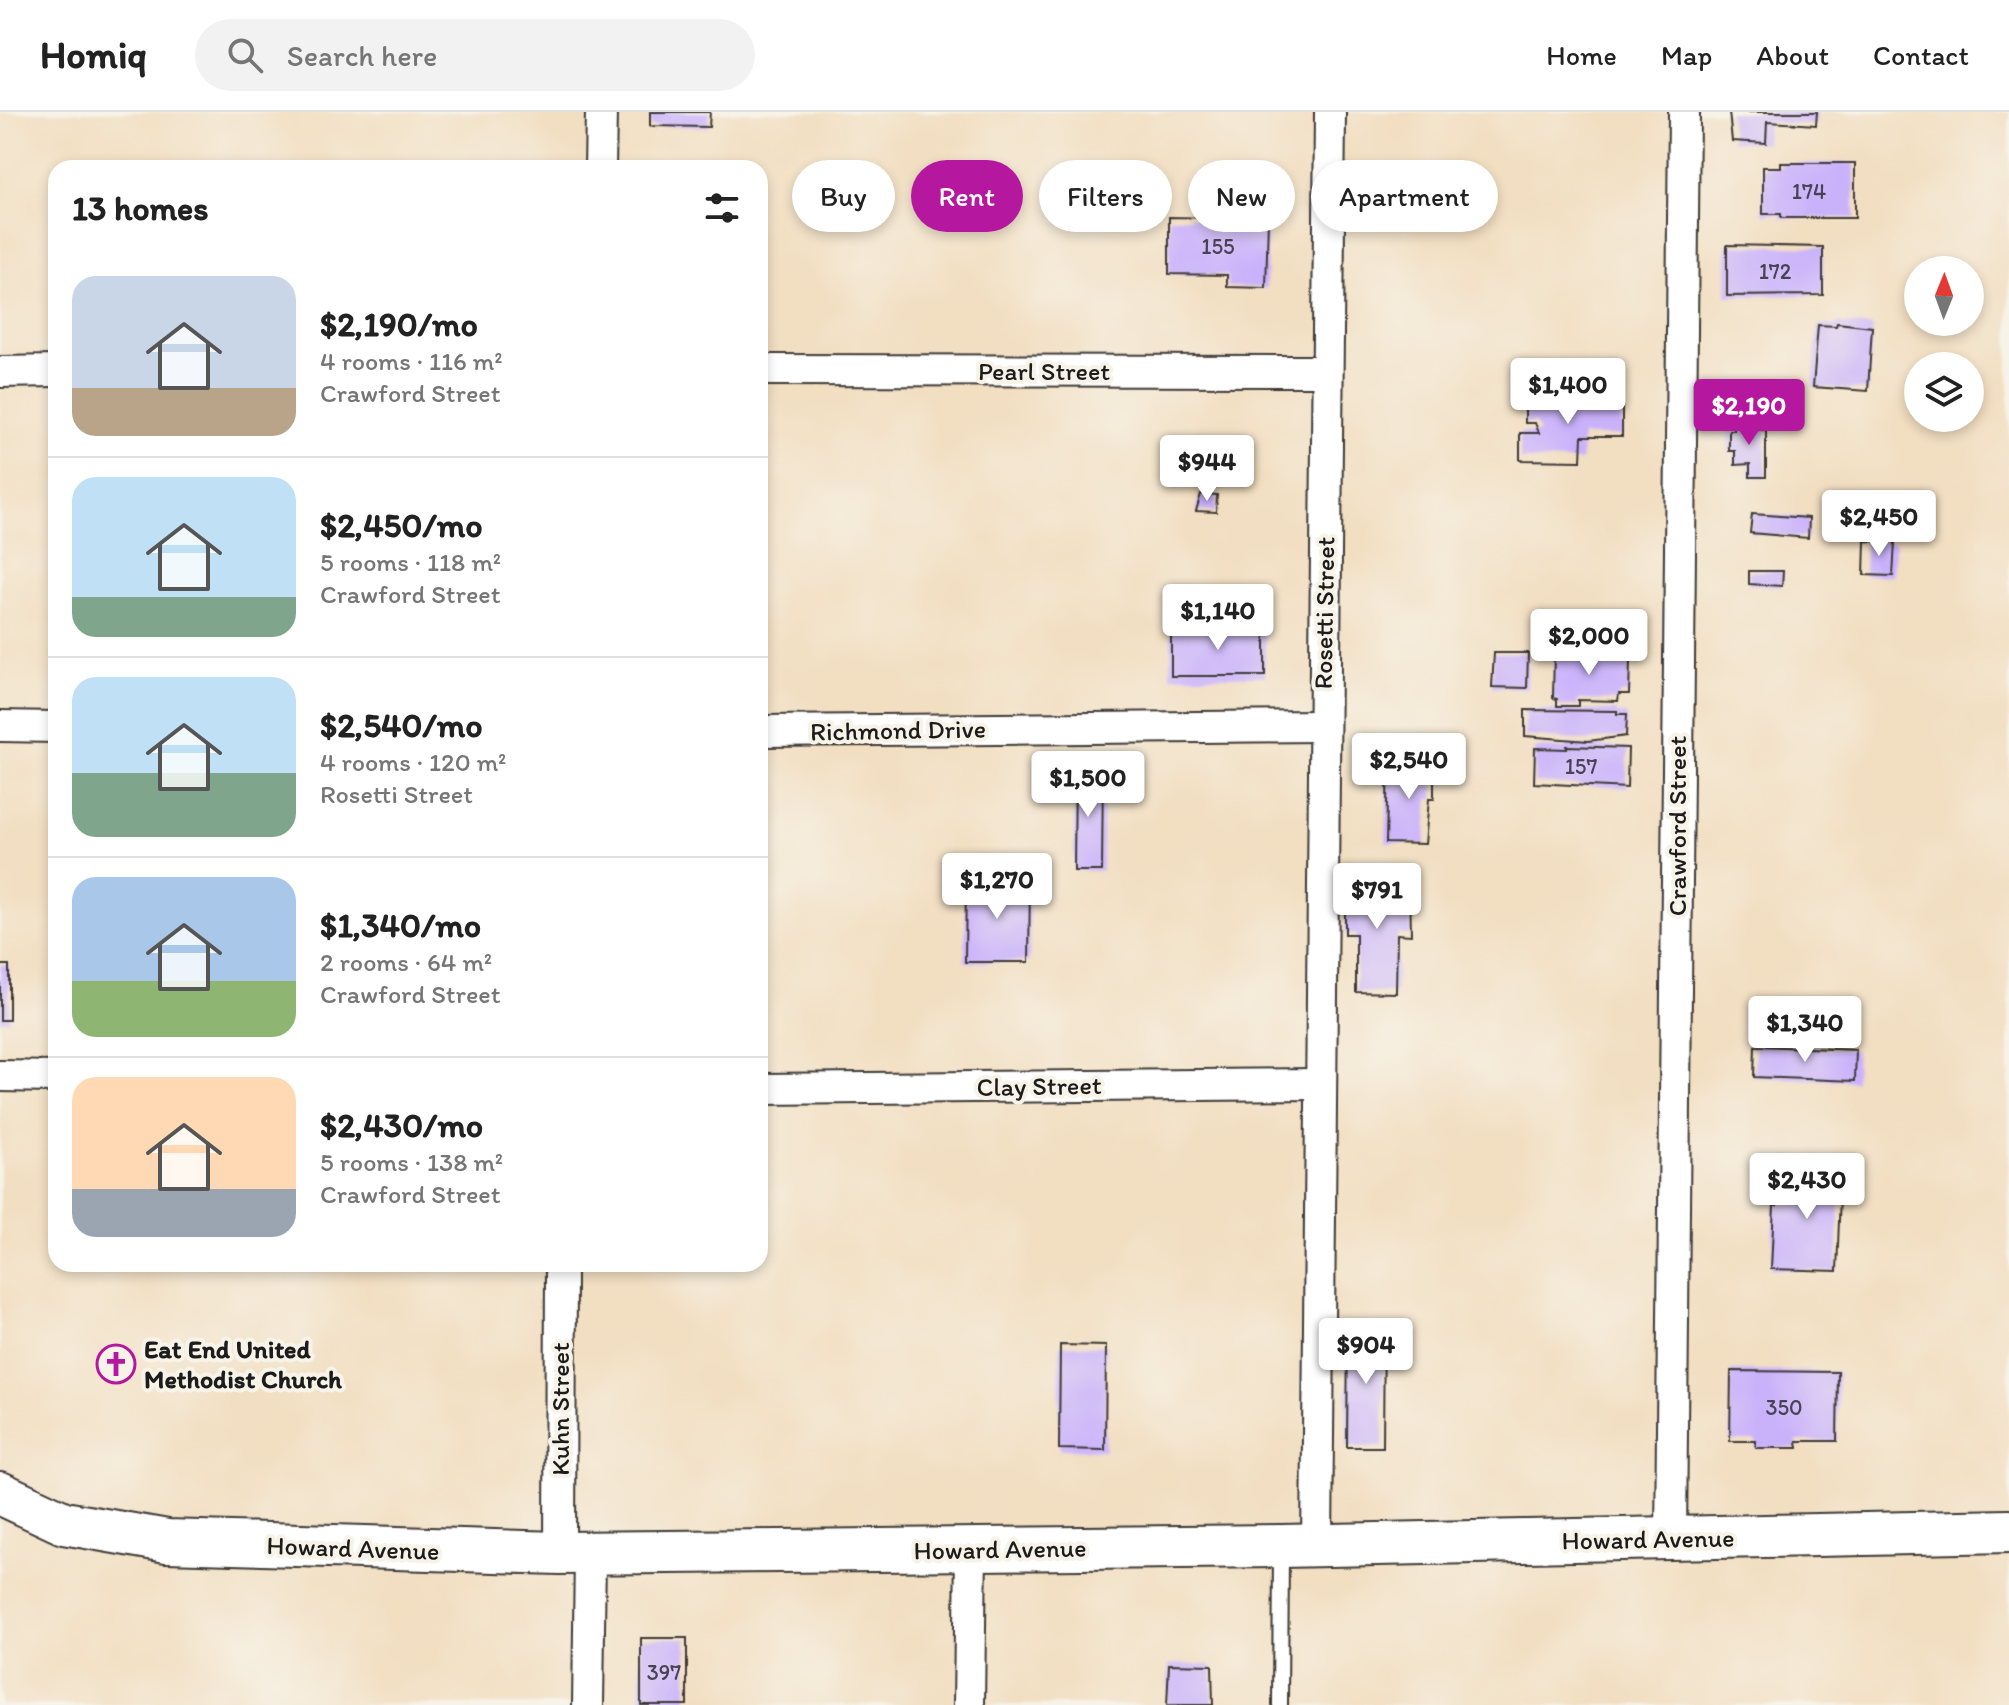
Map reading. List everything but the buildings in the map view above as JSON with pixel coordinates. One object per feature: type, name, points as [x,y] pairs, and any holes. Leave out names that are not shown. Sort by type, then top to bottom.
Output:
[{"type":"main road","name":"Howard Avenue","points":[[0,1493],[64,1523],[167,1541],[575,1554],[1299,1546],[2009,1531]]},
{"type":"street","points":[[600,160],[601,112]]},
{"type":"street","name":"Rosetti Street","points":[[1299,1546],[1319,1084],[1330,112]]},
{"type":"street","name":"Crawford Street","points":[[1671,1539],[1684,112]]},
{"type":"street","name":"Pearl Street","points":[[768,370],[1327,371]]},
{"type":"street","points":[[0,372],[48,371]]},
{"type":"street","points":[[0,726],[48,727]]},
{"type":"street","name":"Richmond Drive","points":[[768,731],[1323,726]]},
{"type":"street","points":[[0,1076],[48,1077]]},
{"type":"street","name":"Clay Street","points":[[768,1089],[1319,1084]]},
{"type":"street","name":"Kuhn Street","points":[[561,1272],[575,1554],[588,1705]]},
{"type":"street","points":[[969,1705],[971,1549]]},
{"type":"lane","points":[[1280,1705],[1299,1546]]},
{"type":"place","name":"Eat End United Methodist Church","points":[[116,1364]]}]
